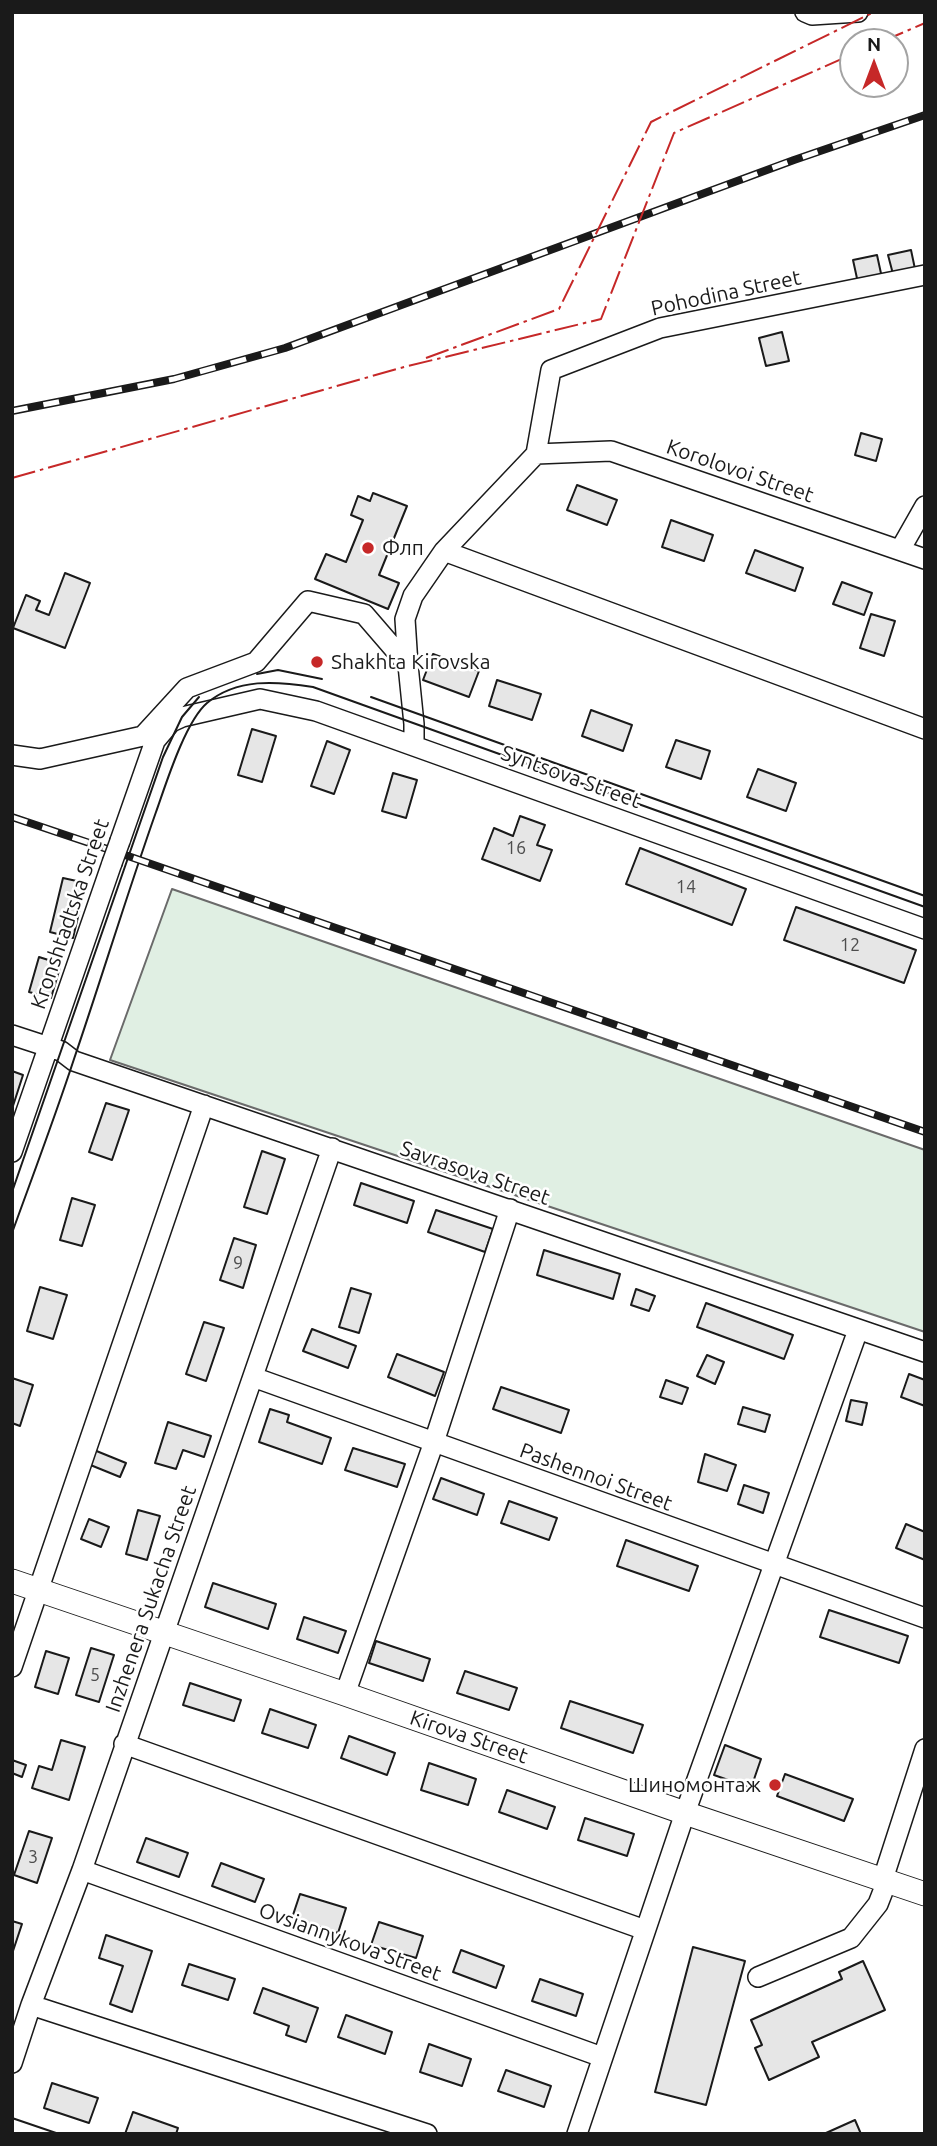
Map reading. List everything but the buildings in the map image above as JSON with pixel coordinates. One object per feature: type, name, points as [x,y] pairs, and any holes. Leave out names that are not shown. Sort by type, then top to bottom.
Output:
[{"type":"main road","name":"Kirova Street","points":[[12,1581],[345,1694],[685,1814],[925,1894]]},
{"type":"street","points":[[805,12],[812,15],[858,12]]},
{"type":"street","name":"Pohodina Street","points":[[536,454],[551,370],[660,328],[925,275]]},
{"type":"street","name":"Korolovoi Street","points":[[536,454],[611,451],[925,559]]},
{"type":"street","points":[[414,745],[405,619],[414,596],[444,551],[536,454]]},
{"type":"street","points":[[900,550],[925,506]]},
{"type":"street","points":[[444,551],[925,729]]},
{"type":"street","points":[[12,755],[40,759],[143,736],[187,688],[256,662],[308,601],[364,614],[408,665]]},
{"type":"street","name":"Syntsova Street","points":[[198,713],[260,699],[316,711],[925,929]]},
{"type":"street","name":"Kronshtadtska Street","points":[[12,1152],[155,741],[171,722],[198,713]]},
{"type":"street","name":"Savrasova Street","points":[[12,1035],[61,1051],[74,1061],[925,1352]]},
{"type":"street","points":[[12,1667],[204,1105]]},
{"type":"street","name":"Inzhenera Sukacha Street","points":[[12,2063],[82,1870],[332,1148]]},
{"type":"street","points":[[345,1694],[434,1442],[510,1209]]},
{"type":"street","points":[[577,2134],[685,1814],[858,1331]]},
{"type":"street","name":"Pashennoi Street","points":[[253,1377],[925,1618]]},
{"type":"street","points":[[124,1744],[645,1930]]},
{"type":"street","points":[[758,1977],[850,1938],[878,1903],[925,1749]]},
{"type":"street","name":"Ovsiannykova Street","points":[[82,1870],[602,2057]]},
{"type":"street","points":[[31,2006],[427,2134]]},
{"type":"green space","points":[[172,889],[925,1150],[925,1332],[110,1060]]},
{"type":"tram line","points":[[257,674],[278,670],[322,679]]},
{"type":"tram line","points":[[12,1233],[177,754],[199,712],[207,703],[231,689],[257,683],[313,687],[925,907]]},
{"type":"tram line","points":[[12,1192],[163,757],[182,717],[199,697]]},
{"type":"tram line","points":[[371,697],[925,896]]},
{"type":"tram line","points":[[12,2118],[59,2134]]},
{"type":"railway","points":[[12,411],[174,379],[285,348],[794,160],[925,115]]},
{"type":"railway","points":[[12,817],[925,1132]]},
{"type":"power","points":[[426,358],[559,309],[651,122],[874,12]]},
{"type":"power","points":[[909,30],[925,23]]},
{"type":"power","points":[[12,478],[404,367],[601,319],[674,133],[839,60]]},
{"type":"place","name":"Флп","points":[[368,548]]},
{"type":"place","name":"Shakhta Kirovska","points":[[317,662]]},
{"type":"place","name":"Шиномонтаж","points":[[775,1785]]}]
